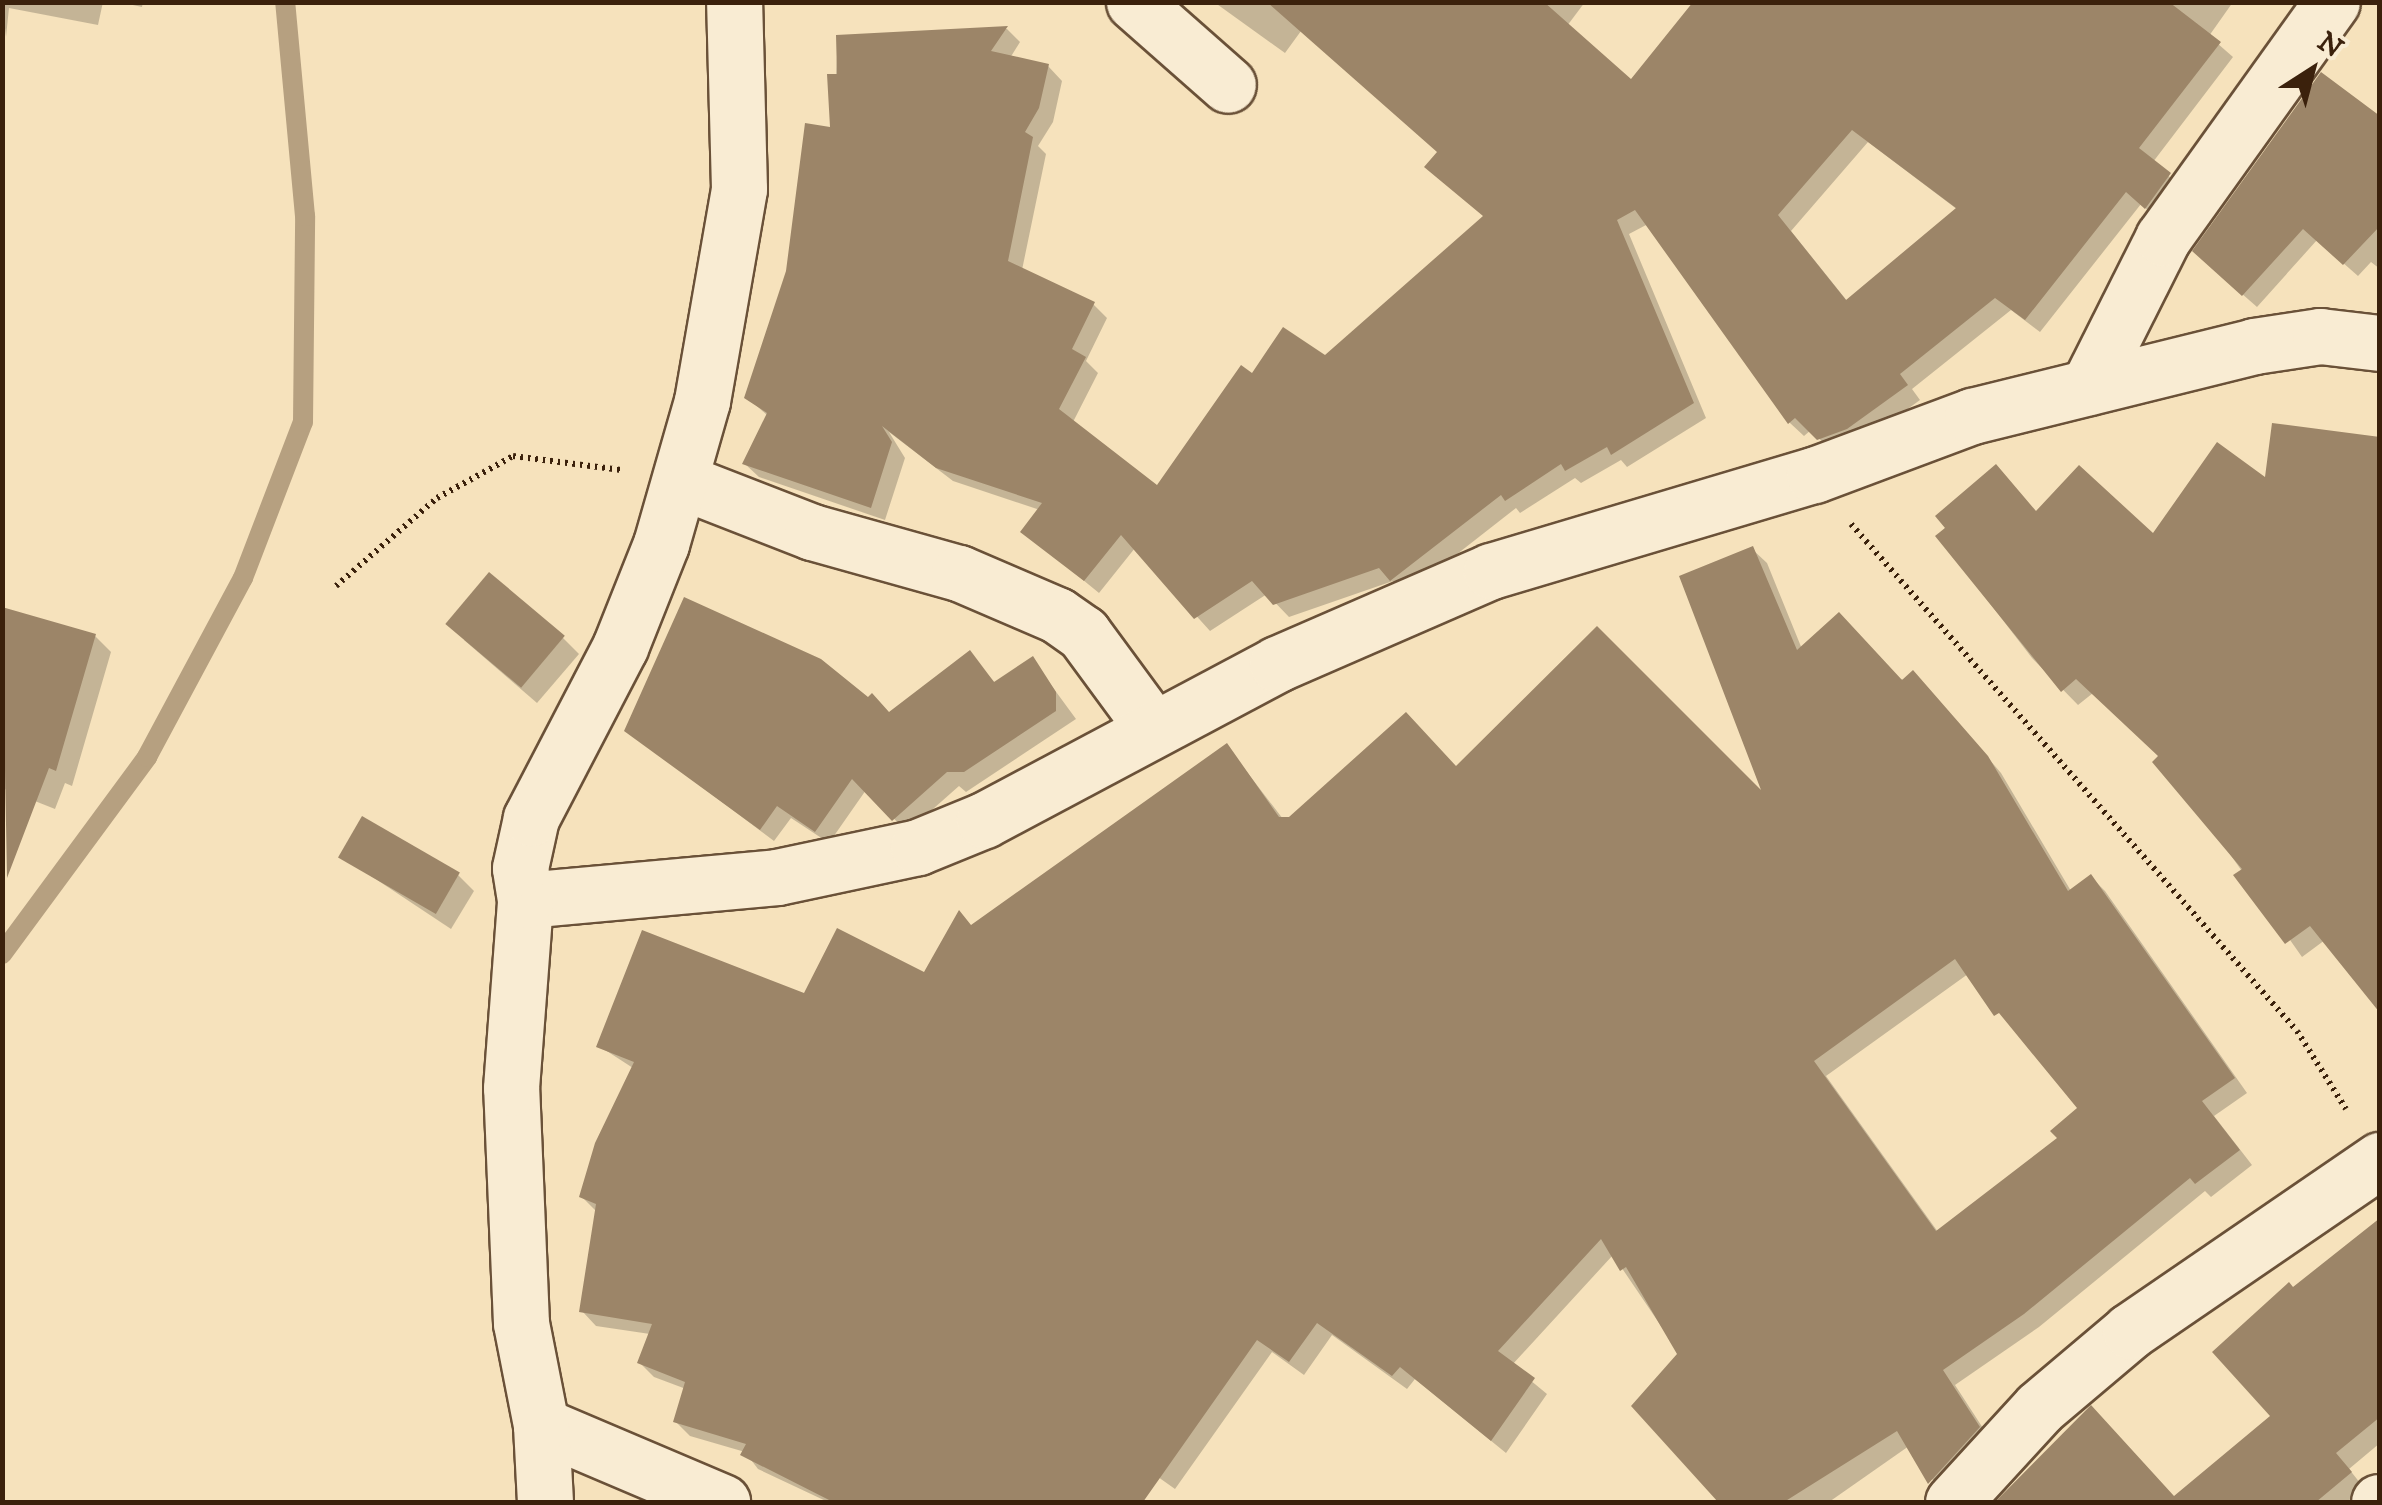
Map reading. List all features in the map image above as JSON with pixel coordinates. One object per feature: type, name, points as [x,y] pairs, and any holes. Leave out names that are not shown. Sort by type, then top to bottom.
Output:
[{"type":"street","points":[[545,1502],[540,1425],[521,1323],[510,1088],[525,900],[520,868],[531,818],[620,646],[681,481],[721,315],[740,189],[734,2]]},
{"type":"street","points":[[1134,2],[1228,84]]},
{"type":"street","points":[[2088,386],[2162,238],[2332,2]]},
{"type":"street","points":[[525,900],[777,877],[918,848],[984,820],[1152,727],[1378,616],[1491,571],[1814,476],[1972,416],[2088,386],[2320,336],[2380,343]]},
{"type":"street","points":[[681,481],[812,532],[958,572],[1058,615],[1083,633],[1152,727]]},
{"type":"street","points":[[1953,1502],[2039,1408],[2130,1330],[2379,1160]]},
{"type":"street","points":[[540,1425],[722,1502]]},
{"type":"path","points":[[336,586],[436,498],[513,456],[681,481]]},
{"type":"path","points":[[1814,476],[1893,579],[2297,1032],[2379,1160]]},
{"type":"building","points":[[1267,2],[1544,2],[1631,79],[1693,2],[2169,2],[2221,42],[2139,148],[2171,173],[2145,209],[2126,192],[2025,320],[1995,298],[1900,374],[1908,385],[1847,429],[1817,440],[1795,418],[1788,424],[1635,210],[1617,220],[1694,403],[1611,455],[1607,447],[1565,471],[1561,464],[1505,501],[1501,495],[1390,581],[1379,568],[1273,605],[1252,581],[1194,619],[1121,535],[1084,581],[1020,532],[1042,503],[936,468],[882,426],[892,442],[871,508],[742,464],[767,413],[744,398],[786,271],[805,123],[830,127],[827,74],[837,74],[836,35],[1008,26],[991,51],[1049,64],[1039,108],[1025,132],[1033,137],[1008,261],[1095,302],[1072,349],[1086,357],[1059,409],[1157,485],[1241,365],[1252,373],[1283,327],[1325,355],[1483,216],[1424,167],[1437,152]],"holes":[[[1852,130],[1956,208],[1846,300],[1778,215]]]},
{"type":"building","points":[[2321,72],[2380,116],[2380,226],[2343,265],[2303,229],[2242,296],[2192,251]]},
{"type":"building","points":[[2272,423],[2380,437],[2380,1013],[2310,926],[2285,944],[2233,875],[2242,869],[2152,762],[2158,756],[2076,679],[2061,692],[1935,536],[1945,528],[1935,516],[1996,464],[2036,511],[2079,465],[2153,533],[2217,442],[2265,477]]},
{"type":"building","points":[[1753,546],[1797,650],[1839,612],[1902,680],[1913,670],[1988,756],[2068,891],[2091,874],[2235,1078],[2202,1101],[2240,1150],[2195,1184],[2190,1178],[2024,1314],[1943,1370],[1980,1427],[1928,1484],[1897,1431],[1784,1502],[1718,1502],[1631,1406],[1677,1354],[1626,1267],[1620,1271],[1601,1239],[1498,1351],[1535,1378],[1491,1441],[1400,1367],[1392,1376],[1317,1323],[1289,1362],[1257,1340],[1143,1502],[833,1502],[740,1455],[746,1444],[673,1422],[685,1382],[637,1363],[652,1324],[579,1312],[596,1204],[579,1197],[595,1143],[634,1062],[596,1047],[642,930],[804,993],[837,928],[924,972],[959,910],[971,925],[1227,743],[1279,817],[1289,817],[1406,712],[1456,766],[1597,626],[1761,790],[1679,576]],"holes":[[[1955,959],[1994,1016],[1999,1013],[2077,1108],[2050,1131],[2057,1138],[1936,1231],[1814,1061]]]},
{"type":"building","points":[[489,572],[565,636],[521,688],[445,624]]},
{"type":"building","points":[[684,597],[821,659],[868,697],[872,693],[889,712],[970,650],[994,682],[1033,656],[1056,692],[1056,711],[964,772],[947,772],[892,821],[852,779],[815,832],[777,806],[760,830],[624,731]]},
{"type":"building","points":[[2,607],[96,634],[56,771],[49,768],[7,878]]},
{"type":"building","points":[[362,816],[460,872],[436,914],[338,858]]},
{"type":"building","points":[[2380,1218],[2380,1417],[2336,1453],[2352,1472],[2316,1502],[1995,1502],[2091,1405],[2174,1496],[2270,1416],[2212,1352],[2289,1282],[2293,1287]]},
{"type":"waterway","points":[[2,954],[147,757],[243,578],[303,422],[305,216],[285,2]]}]
